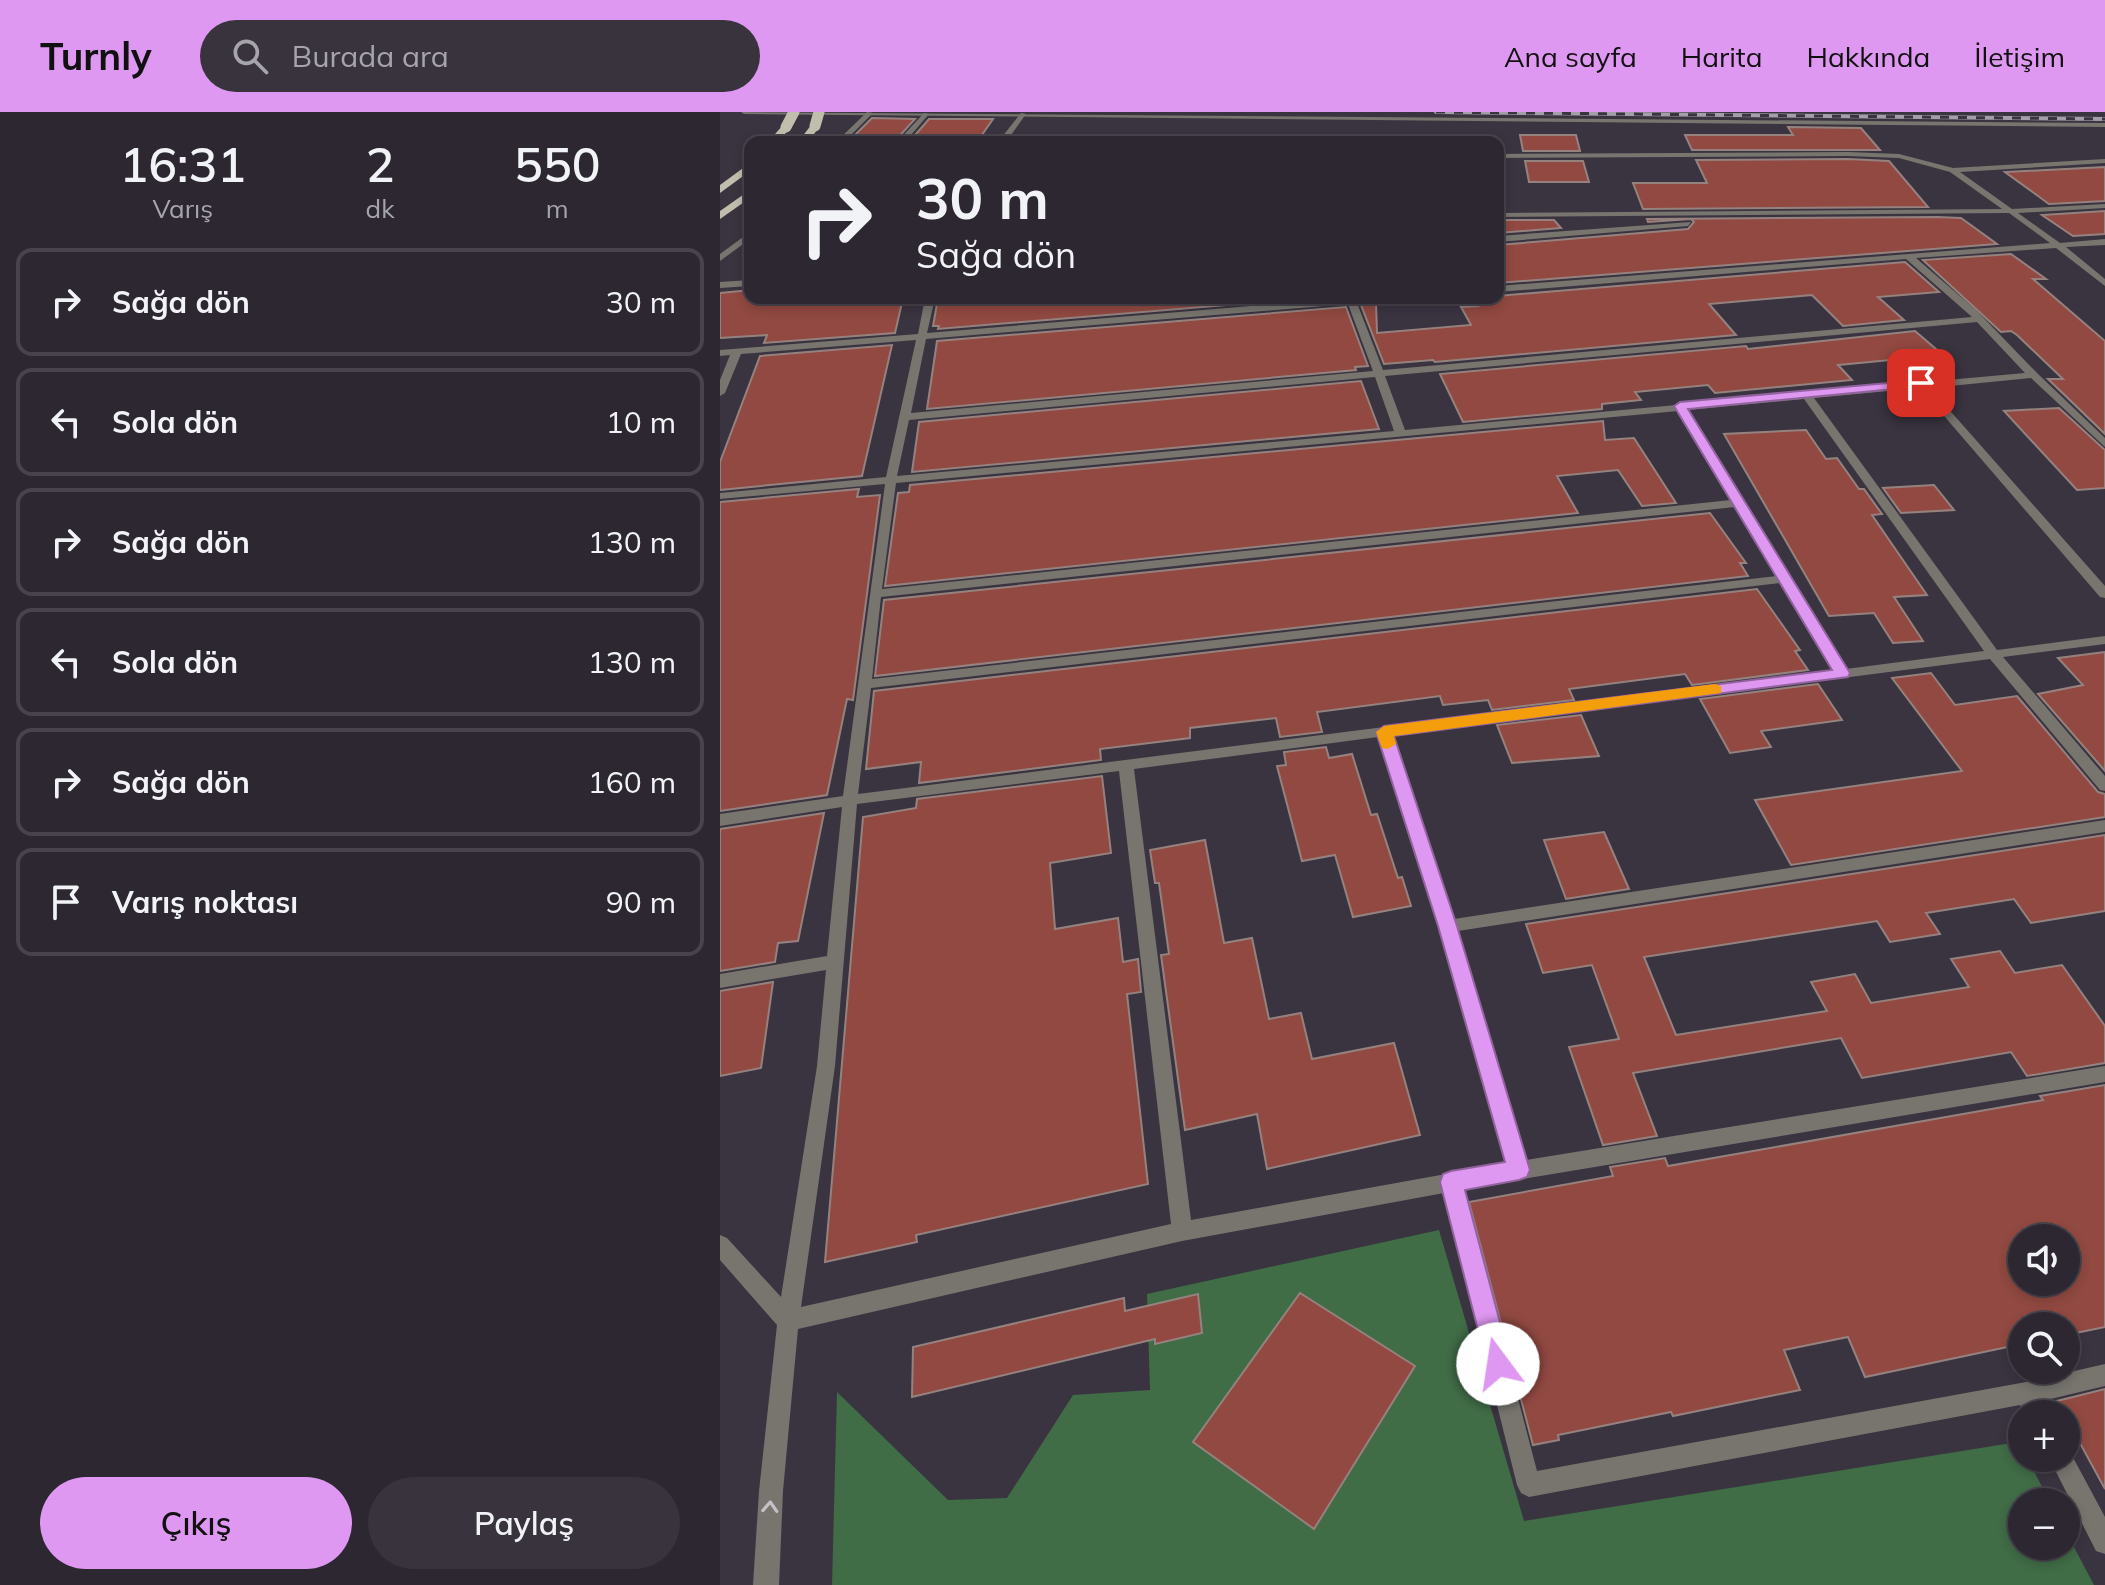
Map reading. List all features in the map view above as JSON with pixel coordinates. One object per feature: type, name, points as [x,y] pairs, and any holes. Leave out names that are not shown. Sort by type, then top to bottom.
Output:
[{"type":"highway","points":[[778,136],[794,112]]},
{"type":"highway","points":[[808,136],[815,126],[819,112]]},
{"type":"highway","points":[[720,190],[744,171]]},
{"type":"highway","points":[[720,216],[744,198]]},
{"type":"street","points":[[744,112],[2105,125]]},
{"type":"street","points":[[846,136],[870,113]]},
{"type":"street","points":[[906,136],[926,114]]},
{"type":"street","points":[[1006,136],[1023,114]]},
{"type":"street","points":[[1504,156],[1848,154],[1899,156],[1953,170],[2105,161]]},
{"type":"street","points":[[1953,170],[2058,245],[2105,283]]},
{"type":"street","points":[[1504,215],[2011,211],[2105,206]]},
{"type":"street","points":[[1504,239],[1818,213]]},
{"type":"street","points":[[720,258],[744,240]]},
{"type":"street","points":[[1504,289],[2105,242]]},
{"type":"street","points":[[1908,256],[1980,319],[2105,444]]},
{"type":"street","points":[[720,285],[744,283]]},
{"type":"street","points":[[766,1585],[771,1491],[788,1321],[826,1066],[850,800],[875,594],[891,480],[929,304]]},
{"type":"street","points":[[720,353],[1294,304]]},
{"type":"street","points":[[1354,304],[1400,432]]},
{"type":"street","points":[[905,417],[1980,319]]},
{"type":"street","points":[[720,393],[737,351]]},
{"type":"street","points":[[720,496],[2033,375]]},
{"type":"street","points":[[1921,383],[2105,594]]},
{"type":"street","points":[[1806,394],[1993,654],[2105,786]]},
{"type":"street","points":[[1680,406],[1842,673]]},
{"type":"street","points":[[875,594],[1737,503]]},
{"type":"street","points":[[865,684],[1785,579]]},
{"type":"street","points":[[720,820],[850,800],[2105,640]]},
{"type":"street","points":[[1384,732],[1448,926],[1519,1170]]},
{"type":"street","points":[[1126,765],[1182,1231]]},
{"type":"street","points":[[1448,926],[2105,826]]},
{"type":"street","points":[[720,981],[835,962]]},
{"type":"street","points":[[788,1321],[1182,1231],[1519,1170],[2105,1074]]},
{"type":"street","points":[[1451,1182],[1529,1485],[2026,1393],[2105,1375]]},
{"type":"street","points":[[720,1245],[788,1321]]},
{"type":"street","points":[[2026,1393],[2030,1400]]},
{"type":"street","points":[[2068,1472],[2105,1542]]},
{"type":"green space","points":[[1439,1230],[1524,1521],[2008,1444],[2008,1472],[2034,1472],[2043,1488],[2008,1488],[2008,1560],[2080,1558],[2094,1585],[832,1585],[837,1392],[948,1500],[1007,1498],[1073,1395],[1150,1390],[1147,1294]]},
{"type":"building","points":[[872,118],[915,119],[899,136],[854,136]]},
{"type":"building","points":[[929,119],[993,119],[981,136],[914,136]]},
{"type":"building","points":[[1788,127],[1861,128],[1880,150],[1692,150],[1685,135],[1793,135]]},
{"type":"building","points":[[1520,135],[1576,135],[1580,151],[1523,151]]},
{"type":"building","points":[[1696,160],[1889,161],[1928,207],[1643,209],[1633,183],[1707,183]]},
{"type":"building","points":[[1525,161],[1583,161],[1589,182],[1529,182]]},
{"type":"building","points":[[2105,167],[2105,201],[2049,204],[2005,172]]},
{"type":"building","points":[[2105,211],[2105,234],[2073,236],[2042,215]]},
{"type":"building","points":[[1961,218],[1997,244],[1504,283],[1504,244],[1688,229],[1694,222],[1691,219],[1648,222],[1647,219]]},
{"type":"building","points":[[1504,220],[1554,220],[1561,228],[1504,233]]},
{"type":"building","points":[[2011,254],[2046,279],[2033,279],[2105,341],[2105,434],[2048,379],[2063,379],[2017,335],[2011,331],[2001,332],[1923,260]]},
{"type":"building","points":[[1905,262],[1939,292],[1878,297],[1904,320],[1843,326],[1812,295],[1709,304],[1736,335],[1384,364],[1361,305],[1376,304],[1377,333],[1471,325],[1461,307],[1504,304],[1504,295]]},
{"type":"building","points":[[744,291],[744,304],[902,304],[895,333],[764,343],[767,335],[720,338],[720,293]]},
{"type":"building","points":[[937,304],[1238,304],[938,329],[939,326],[933,326]]},
{"type":"building","points":[[1346,307],[1368,366],[1355,367],[1356,370],[927,409],[937,341]]},
{"type":"building","points":[[1915,331],[1943,355],[1838,365],[1852,380],[1715,393],[1708,385],[1635,392],[1641,400],[1602,404],[1602,409],[1463,422],[1440,374],[1746,346],[1748,349]]},
{"type":"building","points":[[892,345],[862,476],[720,490],[720,462],[760,356]]},
{"type":"building","points":[[1361,381],[1379,429],[912,472],[919,422]]},
{"type":"building","points":[[2059,408],[2105,450],[2105,488],[2077,490],[2004,411]]},
{"type":"building","points":[[1603,421],[1605,440],[1634,438],[1676,503],[1642,506],[1618,470],[1557,476],[1578,513],[885,586],[898,493],[909,492],[910,485]]},
{"type":"building","points":[[1806,430],[1826,459],[1837,458],[1859,489],[1864,489],[1882,514],[1872,515],[1927,595],[1894,597],[1923,641],[1893,643],[1874,613],[1829,616],[1724,434]]},
{"type":"building","points":[[1934,485],[1954,510],[1901,513],[1883,488]]},
{"type":"building","points":[[859,489],[857,497],[880,495],[853,700],[847,699],[827,795],[720,811],[720,502]]},
{"type":"building","points":[[1710,513],[1746,563],[1740,563],[1748,576],[875,676],[884,600]]},
{"type":"building","points":[[1757,589],[1800,650],[1795,651],[1808,670],[1692,685],[1685,674],[1569,689],[1574,700],[1492,710],[1488,700],[1443,705],[1440,696],[1317,712],[1322,732],[1280,737],[1276,718],[1190,728],[1190,738],[1100,749],[1101,760],[919,783],[921,762],[866,769],[874,691]]},
{"type":"building","points":[[2105,652],[2105,771],[2038,694],[2083,685],[2058,658]]},
{"type":"building","points":[[1931,673],[1955,705],[2017,696],[2098,792],[2105,794],[2105,817],[1791,865],[1755,800],[1962,771],[1892,678]]},
{"type":"building","points":[[1818,684],[1842,720],[1761,731],[1771,747],[1730,753],[1700,699]]},
{"type":"building","points":[[1581,715],[1599,756],[1512,763],[1497,725]]},
{"type":"building","points":[[1326,747],[1329,758],[1352,754],[1371,815],[1377,814],[1398,878],[1402,877],[1411,906],[1353,917],[1335,855],[1302,861],[1277,766],[1286,765],[1284,752]]},
{"type":"building","points":[[1102,776],[1111,853],[1050,863],[1055,929],[1118,918],[1123,962],[1138,959],[1141,992],[1127,994],[1148,1184],[916,1235],[917,1242],[825,1262],[863,817],[916,808],[917,799]]},
{"type":"building","points":[[824,813],[798,941],[778,943],[775,962],[720,971],[720,829]]},
{"type":"building","points":[[1604,832],[1629,889],[1566,899],[1544,840]]},
{"type":"building","points":[[2105,835],[2105,911],[2031,923],[2014,899],[1926,913],[1940,934],[1890,942],[1877,921],[1644,957],[1676,1035],[1827,1011],[1811,982],[1855,974],[1871,1003],[1969,987],[1951,959],[2000,951],[2015,973],[2062,965],[2105,1026],[2105,1063],[2027,1076],[2011,1052],[1862,1078],[1841,1038],[1633,1073],[1657,1136],[1603,1145],[1569,1047],[1619,1039],[1592,965],[1543,973],[1526,924]]},
{"type":"building","points":[[1205,840],[1224,943],[1252,938],[1269,1019],[1301,1013],[1312,1059],[1394,1043],[1420,1135],[1267,1169],[1257,1114],[1185,1130],[1161,955],[1169,954],[1159,883],[1155,883],[1150,850]]},
{"type":"building","points":[[773,982],[761,1068],[720,1076],[720,991]]},
{"type":"building","points":[[2105,1085],[2105,1327],[2080,1332],[2080,1312],[2008,1312],[2008,1347],[1865,1377],[1848,1337],[1784,1350],[1800,1390],[1558,1435],[1559,1440],[1533,1445],[1469,1202],[1613,1176],[1610,1167],[1665,1158],[1668,1166],[2043,1100],[2040,1096]]},
{"type":"building","points":[[1300,1293],[1415,1366],[1314,1529],[1193,1442]]},
{"type":"building","points":[[1198,1294],[1202,1333],[1155,1344],[1155,1339],[912,1397],[913,1347],[1124,1298],[1125,1311]]},
{"type":"building","points":[[2105,1389],[2105,1489],[2080,1443],[2080,1400],[2061,1400]]},
{"type":"railway","points":[[1436,112],[2105,119]]},
{"type":"slow traffic","points":[[1388,744],[1384,732],[1715,689]]},
{"type":"route","points":[[1498,1364],[1451,1182],[1519,1170],[1448,926],[1384,732],[1842,673],[1680,406],[1921,383]]}]
